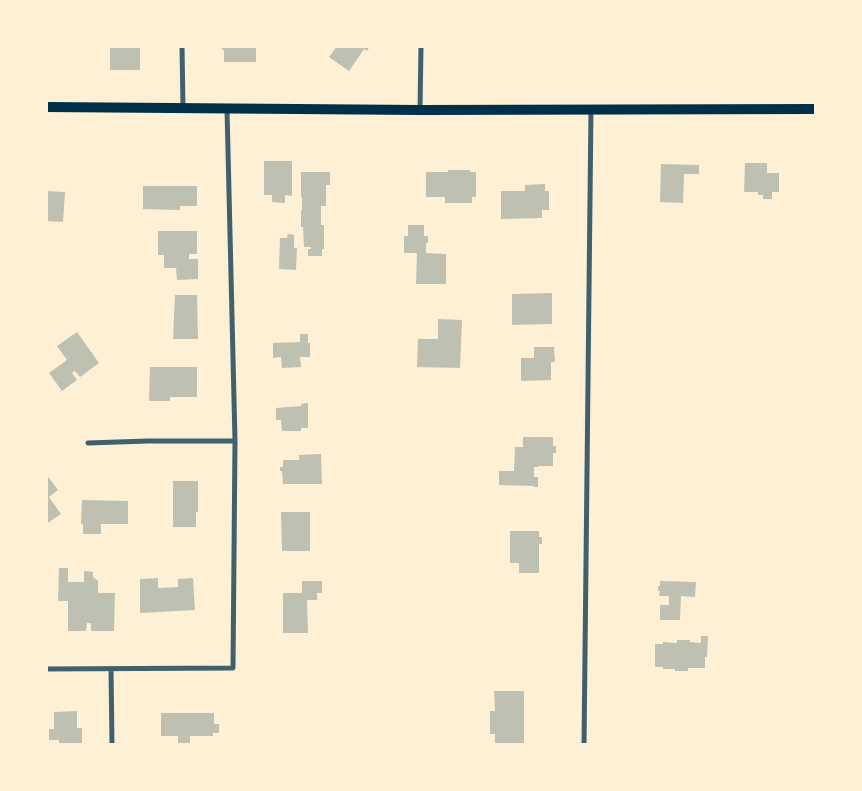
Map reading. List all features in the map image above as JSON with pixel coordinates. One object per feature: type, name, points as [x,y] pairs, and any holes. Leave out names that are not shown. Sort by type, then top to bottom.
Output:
[{"type":"main road","points":[[46,107],[420,110],[816,109]]},
{"type":"street","points":[[182,46],[183,108]]},
{"type":"street","points":[[420,110],[421,46]]},
{"type":"street","points":[[46,669],[233,668],[235,441],[227,109]]},
{"type":"street","points":[[584,745],[590,109]]},
{"type":"street","points":[[88,443],[235,441]]},
{"type":"street","points":[[111,668],[112,745]]},
{"type":"building","points":[[110,46],[140,46],[140,70],[110,70]]},
{"type":"building","points":[[222,46],[256,46],[256,62],[224,62]]},
{"type":"building","points":[[337,46],[370,46],[367,51],[364,49],[349,71],[329,57]]},
{"type":"building","points":[[264,161],[292,161],[292,196],[285,195],[285,203],[272,202],[272,195],[264,195]]},
{"type":"building","points":[[745,163],[767,163],[767,173],[779,173],[779,192],[772,192],[772,199],[763,199],[763,195],[758,195],[758,192],[744,192]]},
{"type":"building","points":[[661,164],[699,165],[699,174],[684,174],[683,203],[660,202]]},
{"type":"building","points":[[448,170],[470,170],[470,172],[476,172],[476,197],[472,197],[472,203],[445,203],[445,197],[426,197],[426,172],[448,172]]},
{"type":"building","points":[[301,172],[330,172],[330,185],[326,185],[326,206],[321,206],[321,225],[324,225],[324,249],[322,249],[322,256],[308,256],[308,249],[311,249],[311,247],[304,247],[303,227],[301,227]]},
{"type":"building","points":[[545,184],[545,191],[549,191],[549,210],[542,210],[542,218],[501,219],[501,191],[525,191],[525,185]]},
{"type":"building","points":[[143,186],[197,186],[197,206],[180,206],[180,210],[143,209]]},
{"type":"building","points":[[46,191],[65,192],[63,222],[46,221]]},
{"type":"building","points":[[408,225],[424,225],[424,236],[428,236],[426,253],[446,254],[446,284],[416,284],[417,253],[404,253],[404,236],[408,236]]},
{"type":"building","points":[[158,231],[197,231],[197,254],[189,254],[189,259],[198,259],[198,279],[177,280],[176,268],[164,268],[164,255],[158,255]]},
{"type":"building","points":[[288,234],[294,235],[294,248],[297,248],[296,270],[279,269],[280,238],[287,238]]},
{"type":"building","points":[[552,293],[552,324],[512,325],[512,294]]},
{"type":"building","points":[[175,295],[197,295],[198,339],[173,339]]},
{"type":"building","points":[[438,319],[462,320],[460,368],[417,367],[418,339],[438,339]]},
{"type":"building","points":[[77,332],[99,363],[80,377],[75,371],[72,373],[77,380],[62,391],[49,373],[67,360],[57,346]]},
{"type":"building","points":[[300,334],[308,334],[310,357],[300,357],[301,367],[282,368],[281,357],[273,358],[273,343],[300,342]]},
{"type":"building","points":[[534,347],[554,347],[555,362],[551,362],[551,380],[521,381],[521,358],[534,358]]},
{"type":"building","points":[[150,367],[197,367],[197,397],[170,397],[170,401],[149,401]]},
{"type":"building","points":[[308,403],[308,428],[301,428],[301,431],[282,431],[281,420],[276,420],[276,408],[301,406],[301,404]]},
{"type":"building","points":[[523,437],[553,437],[553,446],[556,446],[556,453],[553,453],[553,466],[534,467],[534,477],[538,477],[538,487],[499,485],[499,471],[514,471],[515,447],[523,447]]},
{"type":"building","points":[[321,454],[322,484],[283,484],[280,467],[283,467],[283,460],[299,460],[299,455]]},
{"type":"building","points":[[46,474],[58,490],[49,497],[61,514],[46,524]]},
{"type":"building","points":[[173,481],[198,481],[196,527],[173,527]]},
{"type":"building","points":[[82,500],[128,501],[128,524],[101,524],[101,534],[83,534],[83,524],[81,524]]},
{"type":"building","points":[[281,512],[310,512],[310,551],[282,551]]},
{"type":"building","points":[[510,531],[539,531],[539,537],[542,537],[542,544],[539,544],[539,573],[519,573],[519,563],[510,563]]},
{"type":"building","points":[[59,568],[68,568],[68,582],[84,582],[84,571],[93,572],[93,577],[98,581],[98,593],[115,593],[114,631],[91,631],[91,623],[87,623],[86,631],[68,631],[68,601],[58,601]]},
{"type":"building","points":[[158,578],[158,588],[178,587],[178,579],[193,578],[195,610],[140,613],[140,579]]},
{"type":"building","points":[[302,581],[322,581],[322,593],[317,593],[317,600],[307,600],[308,633],[283,633],[283,593],[302,593]]},
{"type":"building","points":[[660,581],[696,582],[695,597],[681,596],[680,620],[660,620],[660,605],[669,605],[669,596],[659,596],[658,586],[660,586]]},
{"type":"building","points":[[701,636],[708,636],[705,668],[688,668],[688,671],[675,671],[675,669],[655,667],[655,644],[663,644],[663,642],[677,643],[677,640],[690,640],[690,642],[701,643]]},
{"type":"building","points":[[494,691],[524,691],[524,745],[495,745],[495,734],[490,734],[490,711],[495,711]]},
{"type":"building","points":[[77,711],[77,728],[82,728],[82,745],[59,745],[59,740],[49,740],[49,729],[54,729],[54,712]]},
{"type":"building","points":[[161,713],[214,713],[214,724],[219,724],[219,733],[213,733],[213,736],[190,736],[190,745],[178,745],[178,736],[161,736]]}]
